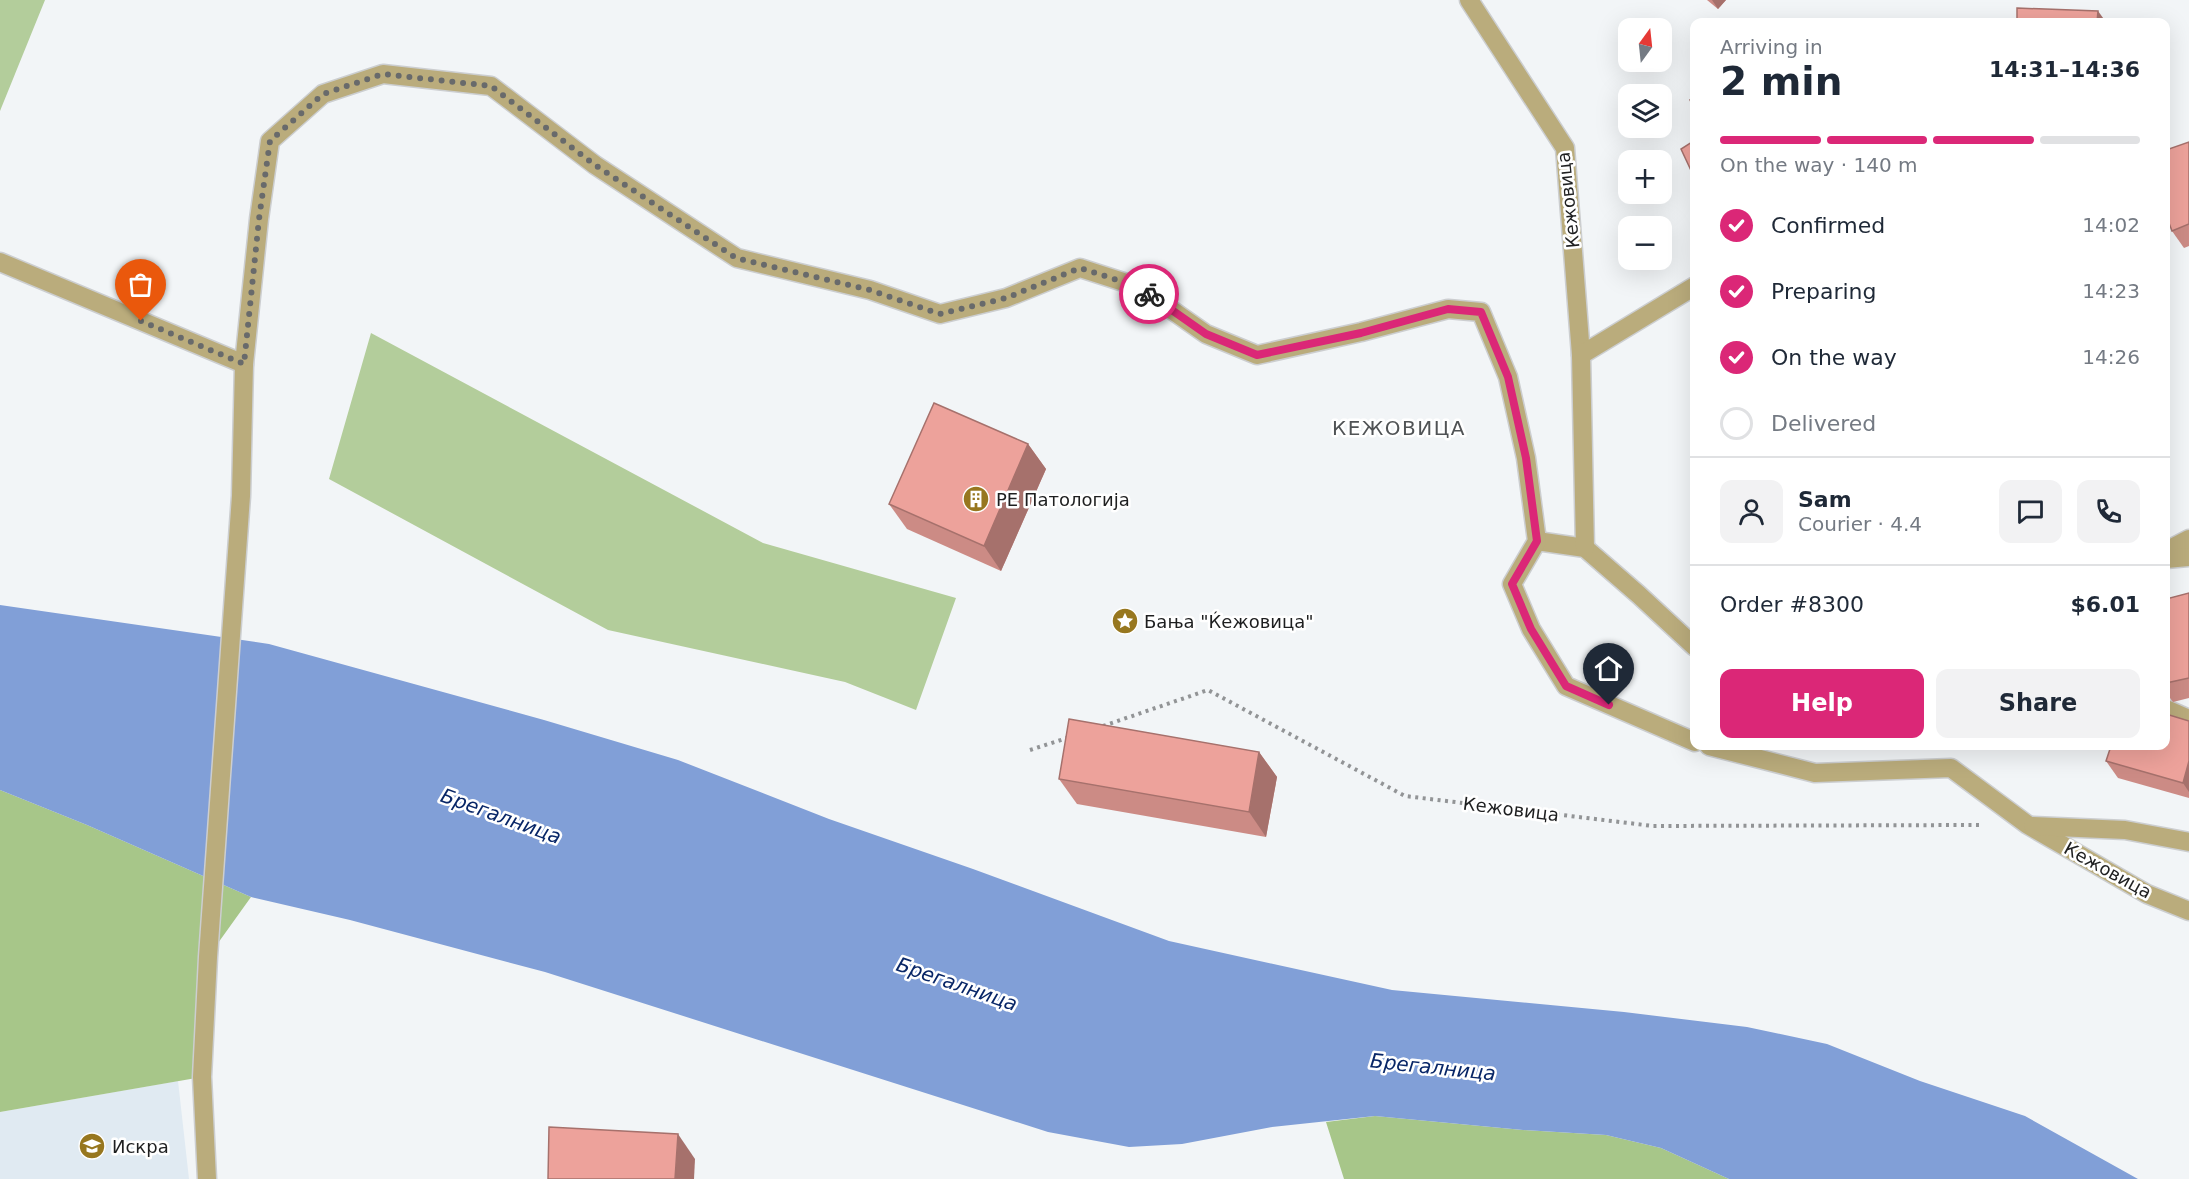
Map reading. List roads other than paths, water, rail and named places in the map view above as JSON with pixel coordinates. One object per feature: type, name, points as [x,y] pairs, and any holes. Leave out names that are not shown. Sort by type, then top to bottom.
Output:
[{"type":"street","name":"Кежовица","points":[[1469,0],[1565,148],[1581,355],[1584,548]]},
{"type":"street","points":[[207,1179],[202,1077],[208,957],[241,496],[244,364],[259,219],[270,141],[323,94],[383,74],[491,86],[595,165],[736,258],[870,290],[940,314],[1006,298],[1080,268],[1139,287],[1206,334],[1257,355],[1361,333],[1448,309],[1481,312],[1508,377],[1526,458],[1537,541],[1512,584],[1531,629],[1566,686],[1690,740]]},
{"type":"street","points":[[0,262],[244,364]]},
{"type":"street","points":[[1581,355],[1690,289]]},
{"type":"street","points":[[2170,549],[2189,538]]},
{"type":"street","points":[[1537,541],[1584,548],[1639,594],[1690,642]]},
{"type":"street","points":[[2170,559],[2189,557]]},
{"type":"street","points":[[2170,711],[2189,719]]},
{"type":"street","name":"Кежовица","points":[[1725,750],[1815,773],[1951,768],[2028,825],[2147,894],[2189,911]]},
{"type":"street","name":"Кежовица","points":[[2028,825],[2125,830],[2189,842]]},
{"type":"water","name":"Брегалница","points":[[0,605],[269,644],[544,720],[678,760],[829,819],[1169,941],[1392,990],[1624,1012],[1747,1027],[1827,1044],[1920,1081],[2025,1116],[2138,1179],[1729,1179],[1661,1148],[1606,1135],[1523,1130],[1375,1116],[1272,1127],[1182,1144],[1129,1147],[1048,1132],[545,972],[350,920],[251,897],[87,825],[0,790]]},
{"type":"place","name":"РЕ Патологија","points":[[976,499]]},
{"type":"place","name":"Бања \"Ќежовица\"","points":[[1125,621]]},
{"type":"place","name":"Искра","points":[[92,1146]]},
{"type":"district","name":"КЕЖОВИЦА","points":[[1399,428]]}]
